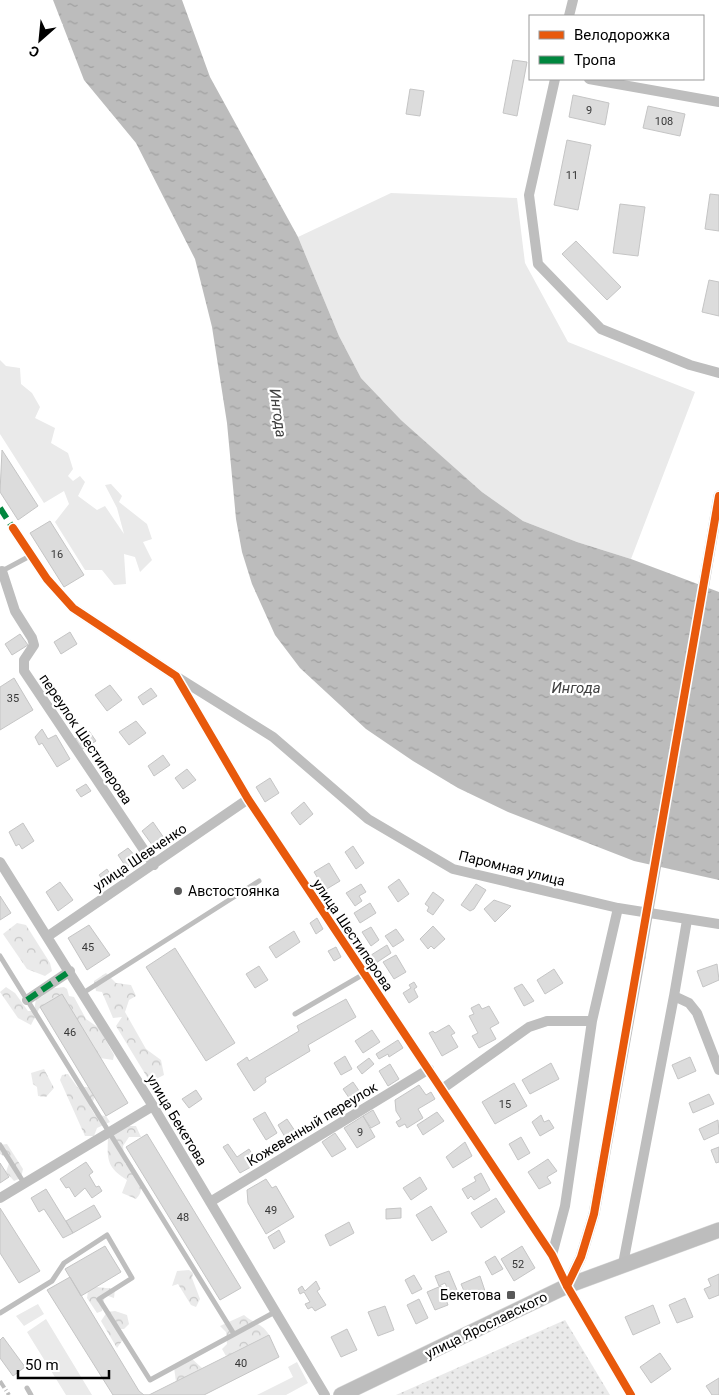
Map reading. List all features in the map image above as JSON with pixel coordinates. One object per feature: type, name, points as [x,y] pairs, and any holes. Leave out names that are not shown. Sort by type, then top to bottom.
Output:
[{"type":"main road","name":"улица Ярославского","points":[[341,1395],[567,1286],[719,1230]]},
{"type":"street","points":[[569,15],[573,0]]},
{"type":"street","points":[[555,80],[529,195],[538,264],[601,328],[690,365],[719,374]]},
{"type":"street","points":[[595,80],[719,102]]},
{"type":"street","points":[[567,1286],[581,1257],[594,1214],[719,496]]},
{"type":"street","name":"улица Шестиперова","points":[[13,528],[30,556],[73,608],[176,676],[248,799],[552,1255],[567,1286],[631,1395]]},
{"type":"street","name":"переулок Шестиперова","points":[[1,572],[15,611],[32,638],[34,645],[24,660],[24,671],[154,865]]},
{"type":"street","name":"Паромная улица","points":[[176,676],[273,738],[368,819],[453,869],[618,908],[719,924]]},
{"type":"street","name":"улица Шевченко","points":[[48,936],[248,799]]},
{"type":"street","name":"улица Бекетова","points":[[0,864],[48,936],[153,1106],[326,1395]]},
{"type":"street","points":[[552,1255],[565,1206],[592,1021],[618,908]]},
{"type":"street","points":[[623,1264],[687,920]]},
{"type":"street","points":[[27,1000],[70,972]]},
{"type":"street","points":[[674,996],[689,1003],[697,1014],[719,1070]]},
{"type":"street","points":[[442,1089],[529,1027],[547,1021],[592,1021]]},
{"type":"street","name":"Кожевенный переулок","points":[[210,1202],[429,1068]]},
{"type":"street","points":[[0,1198],[153,1106]]},
{"type":"lane","points":[[1,572],[30,556]]},
{"type":"lane","points":[[83,993],[259,881]]},
{"type":"lane","points":[[0,956],[234,1334]]},
{"type":"lane","points":[[295,1014],[364,974]]},
{"type":"lane","points":[[0,1144],[24,1183]]},
{"type":"lane","points":[[0,1313],[52,1281],[64,1263],[107,1236],[132,1278],[99,1299],[150,1380],[276,1312]]},
{"type":"lane","points":[[27,1388],[32,1395]]},
{"type":"green space","points":[[391,193],[517,198],[525,263],[568,342],[695,392],[631,559],[577,542],[523,521],[482,492],[401,420],[361,378],[339,336],[298,237]]},
{"type":"green space","points":[[0,360],[6,366],[20,368],[21,384],[32,393],[40,407],[35,418],[55,428],[51,443],[68,453],[73,469],[68,476],[73,481],[80,476],[85,482],[78,496],[97,510],[105,506],[124,534],[117,508],[105,485],[111,484],[122,496],[119,502],[147,524],[152,539],[143,542],[152,560],[140,572],[135,557],[124,554],[126,584],[114,585],[102,570],[85,570],[55,522],[69,504],[64,491],[44,503],[0,434]]},
{"type":"green space","points":[[17,923],[26,925],[50,963],[52,971],[45,976],[27,969],[3,934]]},
{"type":"green space","points":[[106,973],[116,983],[131,985],[136,996],[129,1000],[125,1012],[146,1049],[161,1060],[164,1075],[150,1082],[116,1026],[122,1017],[113,1018],[102,992],[96,991],[94,981]]},
{"type":"green space","points":[[6,987],[15,993],[28,1011],[34,1011],[36,999],[43,996],[48,989],[64,987],[67,989],[69,996],[74,997],[86,1019],[99,1028],[114,1055],[113,1060],[100,1058],[62,994],[40,1007],[31,1025],[18,1018],[0,992]]},
{"type":"green space","points":[[44,1069],[54,1088],[46,1097],[38,1096],[37,1087],[33,1084],[31,1073]]},
{"type":"green space","points":[[68,1074],[78,1088],[89,1087],[95,1097],[90,1107],[95,1115],[106,1116],[110,1122],[97,1128],[94,1136],[85,1136],[60,1080],[62,1075]]},
{"type":"green space","points":[[120,1126],[136,1126],[141,1137],[129,1137],[123,1146],[125,1164],[133,1165],[132,1169],[141,1188],[141,1192],[136,1199],[122,1193],[127,1180],[115,1171],[108,1158],[108,1138]]},
{"type":"green space","points":[[7,1144],[23,1169],[21,1178],[14,1181],[6,1172],[10,1160],[0,1154],[0,1145]]},
{"type":"green space","points":[[189,1270],[193,1273],[192,1278],[200,1299],[196,1307],[191,1305],[178,1284],[172,1286],[177,1271]]},
{"type":"green space","points":[[96,1287],[115,1289],[114,1298],[105,1295],[102,1311],[97,1313],[87,1298],[88,1291]]},
{"type":"green space","points":[[38,1304],[44,1314],[24,1326],[16,1316]]},
{"type":"green space","points":[[115,1311],[127,1315],[129,1324],[124,1329],[116,1329],[124,1338],[117,1348],[101,1321],[107,1312]]},
{"type":"green space","points":[[244,1315],[261,1326],[269,1335],[226,1356],[222,1349],[227,1344],[226,1332],[220,1326]]},
{"type":"green space","points":[[46,1319],[92,1395],[66,1395],[27,1332]]},
{"type":"green space","points":[[565,1320],[610,1395],[396,1395]]},
{"type":"green space","points":[[191,1358],[202,1368],[176,1382],[174,1367]]},
{"type":"green space","points":[[297,1362],[308,1383],[286,1395],[257,1395],[293,1377],[288,1367]]},
{"type":"water","name":"Ингода","points":[[53,0],[182,0],[210,77],[298,237],[339,336],[361,378],[401,420],[482,492],[523,521],[719,592],[719,880],[634,861],[508,812],[458,788],[413,761],[366,729],[300,668],[275,635],[252,584],[242,552],[236,519],[227,423],[212,327],[195,259],[136,143],[84,80]]},
{"type":"building","points":[[513,60],[527,62],[517,116],[503,113]]},
{"type":"building","points":[[410,89],[424,91],[420,116],[406,114]]},
{"type":"building","points":[[573,95],[609,103],[605,125],[569,117]]},
{"type":"building","points":[[648,106],[685,114],[680,136],[643,128]]},
{"type":"building","points":[[567,140],[591,145],[578,210],[554,205]]},
{"type":"building","points":[[710,194],[719,195],[719,231],[705,229]]},
{"type":"building","points":[[620,204],[645,207],[638,256],[613,253]]},
{"type":"building","points":[[576,241],[621,287],[607,300],[562,254]]},
{"type":"building","points":[[709,280],[719,282],[719,316],[702,312]]},
{"type":"building","points":[[2,450],[38,506],[18,520],[0,492]]},
{"type":"building","points":[[50,521],[84,575],[64,587],[30,533]]},
{"type":"building","points":[[70,632],[77,644],[61,654],[54,642]]},
{"type":"building","points":[[20,634],[28,645],[12,655],[5,644]]},
{"type":"building","points":[[14,678],[33,710],[0,730],[0,687]]},
{"type":"building","points":[[110,685],[122,700],[107,711],[95,695]]},
{"type":"building","points":[[151,688],[157,696],[143,705],[138,697]]},
{"type":"building","points":[[136,721],[146,733],[129,745],[119,732]]},
{"type":"building","points":[[42,729],[48,739],[56,735],[70,759],[57,767],[42,743],[39,745],[35,737]]},
{"type":"building","points":[[89,731],[96,741],[81,750],[75,739]]},
{"type":"building","points":[[163,755],[170,765],[154,776],[148,766]]},
{"type":"building","points":[[187,769],[196,780],[183,789],[175,778]]},
{"type":"building","points":[[270,778],[279,793],[265,802],[256,787]]},
{"type":"building","points":[[86,784],[91,791],[81,797],[76,790]]},
{"type":"building","points":[[304,802],[313,814],[300,825],[291,813]]},
{"type":"building","points":[[153,822],[164,838],[153,846],[142,831]]},
{"type":"building","points":[[23,823],[34,841],[22,849],[19,844],[16,846],[9,832]]},
{"type":"building","points":[[353,846],[364,863],[356,869],[345,852]]},
{"type":"building","points":[[128,848],[138,859],[126,867],[118,855]]},
{"type":"building","points":[[329,863],[340,881],[325,890],[314,872]]},
{"type":"building","points":[[107,869],[114,880],[107,885],[99,875]]},
{"type":"building","points":[[399,879],[409,894],[398,902],[388,887]]},
{"type":"building","points":[[60,882],[73,900],[58,911],[46,892]]},
{"type":"building","points":[[361,884],[366,892],[359,896],[362,901],[355,906],[346,893]]},
{"type":"building","points":[[476,884],[486,890],[474,909],[470,911],[461,905]]},
{"type":"building","points":[[433,892],[444,900],[433,915],[427,911],[429,907],[425,904]]},
{"type":"building","points":[[0,896],[11,913],[0,920]]},
{"type":"building","points":[[494,900],[511,906],[495,922],[484,909]]},
{"type":"building","points":[[370,903],[376,913],[360,923],[354,913]]},
{"type":"building","points":[[317,918],[323,929],[316,934],[310,923]]},
{"type":"building","points":[[89,925],[110,955],[87,970],[68,938]]},
{"type":"building","points":[[433,926],[445,939],[434,949],[431,946],[428,949],[420,939]]},
{"type":"building","points":[[371,927],[379,940],[371,946],[362,932]]},
{"type":"building","points":[[396,929],[404,940],[393,947],[385,936]]},
{"type":"building","points":[[294,931],[300,942],[276,958],[269,947]]},
{"type":"building","points":[[387,945],[391,953],[373,965],[368,957]]},
{"type":"building","points":[[336,947],[341,957],[334,961],[328,951]]},
{"type":"building","points":[[175,948],[235,1043],[206,1061],[146,967]]},
{"type":"building","points":[[396,955],[406,972],[394,979],[383,962]]},
{"type":"building","points":[[717,964],[719,980],[703,987],[697,971]]},
{"type":"building","points":[[259,966],[268,980],[255,988],[246,974]]},
{"type":"building","points":[[554,969],[563,983],[545,994],[537,980]]},
{"type":"building","points":[[414,982],[417,987],[414,989],[418,997],[409,1003],[403,993],[411,988],[409,985]]},
{"type":"building","points":[[522,984],[534,1001],[524,1006],[514,988]]},
{"type":"building","points":[[62,994],[128,1103],[106,1116],[40,1007]]},
{"type":"building","points":[[346,999],[356,1017],[308,1045],[310,1051],[265,1078],[266,1082],[254,1091],[237,1064],[247,1057],[249,1061],[299,1031],[297,1026]]},
{"type":"building","points":[[479,1004],[482,1009],[489,1006],[499,1023],[490,1028],[496,1039],[479,1048],[472,1036],[478,1033],[469,1016],[474,1014],[471,1008]]},
{"type":"building","points":[[449,1025],[455,1033],[451,1035],[458,1047],[442,1056],[429,1033],[433,1031],[435,1033]]},
{"type":"building","points":[[372,1030],[380,1042],[363,1053],[355,1041]]},
{"type":"building","points":[[398,1040],[403,1048],[389,1057],[388,1054],[379,1059],[376,1054]]},
{"type":"building","points":[[345,1056],[352,1069],[341,1075],[334,1063]]},
{"type":"building","points":[[690,1057],[696,1071],[678,1079],[672,1065]]},
{"type":"building","points":[[369,1058],[374,1064],[362,1074],[357,1067]]},
{"type":"building","points":[[551,1063],[559,1079],[530,1094],[522,1080]]},
{"type":"building","points":[[390,1064],[399,1079],[388,1086],[379,1071]]},
{"type":"building","points":[[353,1082],[364,1098],[354,1105],[343,1089]]},
{"type":"building","points":[[514,1083],[527,1106],[495,1124],[482,1102]]},
{"type":"building","points":[[419,1085],[426,1095],[431,1092],[435,1099],[418,1109],[423,1118],[407,1128],[405,1124],[399,1127],[396,1122],[401,1119],[396,1111],[395,1100]]},
{"type":"building","points":[[196,1090],[202,1099],[189,1108],[182,1099]]},
{"type":"building","points":[[709,1094],[714,1104],[693,1113],[689,1103]]},
{"type":"building","points":[[373,1110],[380,1123],[371,1128],[363,1116]]},
{"type":"building","points":[[265,1112],[277,1133],[266,1140],[253,1119]]},
{"type":"building","points":[[437,1112],[444,1121],[423,1135],[417,1125]]},
{"type":"building","points":[[541,1115],[544,1122],[549,1120],[554,1128],[540,1136],[532,1122]]},
{"type":"building","points":[[363,1116],[375,1137],[357,1148],[344,1128]]},
{"type":"building","points":[[287,1119],[295,1131],[285,1137],[278,1125]]},
{"type":"building","points":[[718,1120],[719,1133],[704,1140],[699,1129]]},
{"type":"building","points":[[335,1133],[346,1149],[332,1157],[322,1142]]},
{"type":"building","points":[[147,1134],[241,1288],[220,1300],[126,1147]]},
{"type":"building","points":[[521,1137],[530,1153],[518,1160],[509,1144]]},
{"type":"building","points":[[465,1142],[472,1156],[453,1168],[446,1157]]},
{"type":"building","points":[[228,1144],[237,1157],[249,1149],[258,1163],[240,1173],[223,1147]]},
{"type":"building","points":[[719,1147],[719,1162],[716,1163],[711,1150]]},
{"type":"building","points":[[548,1159],[557,1171],[547,1177],[551,1183],[539,1189],[528,1172]]},
{"type":"building","points":[[86,1162],[93,1172],[89,1175],[96,1187],[99,1186],[102,1191],[92,1198],[85,1188],[75,1197],[69,1187],[66,1188],[60,1179]]},
{"type":"building","points":[[0,1163],[9,1177],[0,1183]]},
{"type":"building","points":[[481,1173],[490,1190],[474,1200],[471,1196],[468,1199],[462,1189],[476,1181],[474,1177]]},
{"type":"building","points":[[420,1177],[427,1189],[411,1200],[403,1188]]},
{"type":"building","points":[[266,1179],[272,1188],[276,1186],[294,1217],[266,1234],[248,1203],[247,1190]]},
{"type":"building","points":[[46,1189],[73,1233],[63,1238],[44,1209],[39,1212],[31,1198]]},
{"type":"building","points":[[496,1198],[505,1212],[481,1228],[471,1213]]},
{"type":"building","points":[[94,1205],[101,1217],[73,1233],[66,1221]]},
{"type":"building","points":[[431,1206],[447,1232],[432,1241],[416,1215]]},
{"type":"building","points":[[0,1208],[40,1271],[19,1283],[0,1253]]},
{"type":"building","points":[[401,1208],[401,1218],[386,1219],[386,1209]]},
{"type":"building","points":[[349,1222],[354,1233],[330,1246],[325,1235]]},
{"type":"building","points":[[279,1230],[285,1242],[274,1249],[268,1237]]},
{"type":"building","points":[[105,1246],[121,1272],[81,1296],[65,1269]]},
{"type":"building","points":[[522,1246],[535,1268],[514,1281],[501,1259]]},
{"type":"building","points":[[495,1256],[503,1269],[492,1275],[485,1262]]},
{"type":"building","points":[[449,1271],[457,1290],[450,1294],[445,1283],[439,1286],[435,1276]]},
{"type":"building","points":[[719,1274],[719,1295],[709,1299],[704,1289],[711,1286],[708,1279]]},
{"type":"building","points":[[414,1275],[422,1289],[412,1294],[405,1280]]},
{"type":"building","points":[[480,1276],[485,1291],[467,1298],[461,1284]]},
{"type":"building","points":[[70,1277],[139,1391],[144,1395],[113,1395],[47,1290]]},
{"type":"building","points":[[316,1281],[320,1289],[317,1291],[326,1305],[315,1311],[312,1307],[308,1309],[305,1304],[310,1302],[304,1292],[300,1294],[298,1289],[302,1286],[305,1291]]},
{"type":"building","points":[[441,1286],[448,1305],[435,1310],[427,1292]]},
{"type":"building","points":[[685,1298],[693,1317],[677,1323],[669,1305]]},
{"type":"building","points":[[419,1299],[428,1318],[416,1324],[407,1305]]},
{"type":"building","points":[[653,1305],[660,1323],[633,1335],[625,1317]]},
{"type":"building","points":[[385,1306],[394,1330],[378,1336],[368,1312]]},
{"type":"building","points":[[347,1329],[357,1350],[341,1357],[331,1337]]},
{"type":"building","points":[[269,1335],[279,1357],[204,1395],[149,1395]]},
{"type":"building","points":[[3,1337],[25,1367],[13,1376],[0,1358],[0,1340]]},
{"type":"building","points":[[660,1353],[671,1369],[651,1383],[640,1367]]},
{"type":"building","points":[[719,1378],[719,1395],[712,1395],[706,1386]]},
{"type":"railway","points":[[0,1381],[9,1395]]},
{"type":"marked path","points":[[0,508],[13,528]]},
{"type":"marked path","points":[[27,1000],[70,971]]},
{"type":"cycle path","points":[[567,1286],[581,1257],[594,1214],[719,496]]},
{"type":"cycle path","points":[[13,528],[47,579],[73,608],[176,676],[248,799],[552,1255],[567,1286],[631,1395]]},
{"type":"place","name":"Австостоянка","points":[[178,891]]},
{"type":"place","name":"Бекетова","points":[[511,1295]]}]
